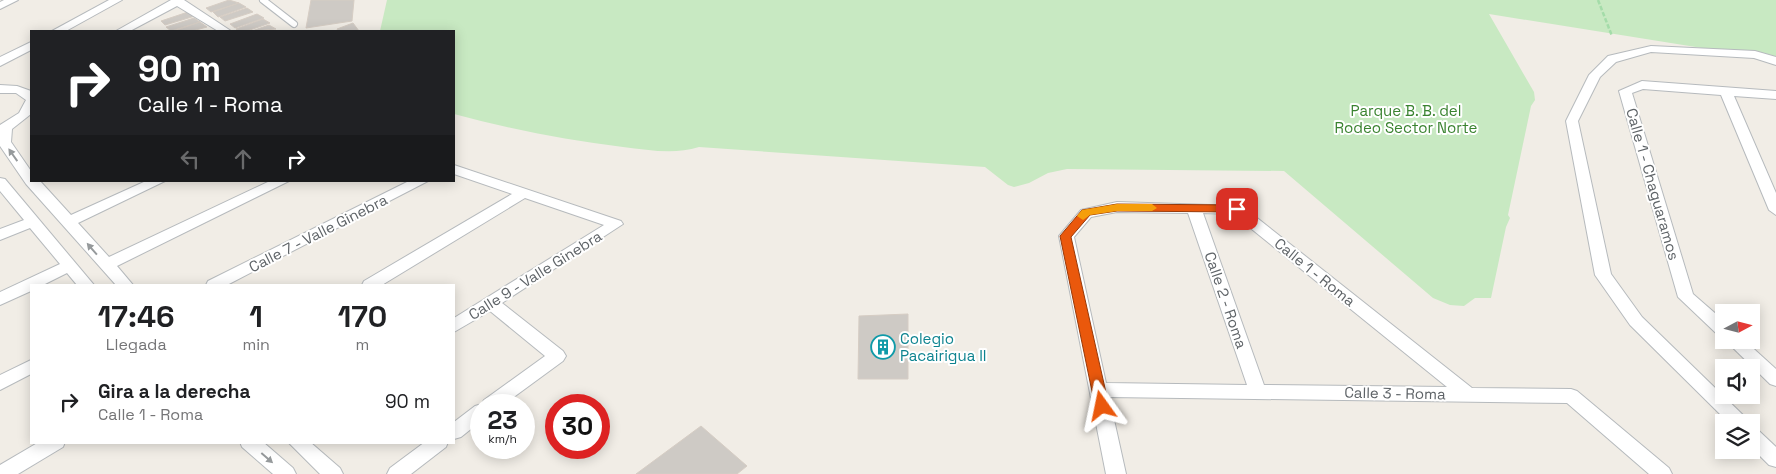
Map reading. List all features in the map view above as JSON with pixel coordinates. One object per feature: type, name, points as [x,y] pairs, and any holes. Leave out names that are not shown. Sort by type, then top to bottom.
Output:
[{"type":"street","points":[[0,6],[13,0]]},
{"type":"street","points":[[60,30],[117,0]]},
{"type":"street","points":[[124,30],[178,1],[223,30]]},
{"type":"street","points":[[0,62],[30,46]]},
{"type":"street","points":[[1731,414],[1636,321],[1603,275],[1572,121],[1595,75],[1612,59],[1651,49],[1755,55],[1776,60]]},
{"type":"street","points":[[16,90],[30,82]]},
{"type":"street","name":"Calle 1 - Chaguaramos","points":[[1715,323],[1686,296],[1626,91],[1642,85],[1726,91]]},
{"type":"street","points":[[0,89],[28,93],[30,98]]},
{"type":"street","points":[[1776,95],[1726,91],[1776,210]]},
{"type":"street","points":[[30,107],[21,117],[3,128],[4,142],[30,179]]},
{"type":"street","points":[[455,169],[522,194]]},
{"type":"street","points":[[0,182],[85,284]]},
{"type":"street","points":[[33,182],[124,284]]},
{"type":"street","points":[[68,222],[156,182]]},
{"type":"street","points":[[106,265],[280,182]]},
{"type":"street","name":"Calle 7 - Valle Ginebra","points":[[216,284],[420,182]]},
{"type":"street","points":[[372,284],[522,194]]},
{"type":"street","name":"Calle 9 - Valle Ginebra","points":[[455,325],[616,224],[522,194]]},
{"type":"street","name":"Calle 1 - Roma","points":[[1116,474],[1066,236],[1086,212],[1117,207],[1237,209],[1467,394]]},
{"type":"street","name":"Calle 2 - Roma","points":[[1194,208],[1258,392]]},
{"type":"street","points":[[0,235],[34,221]]},
{"type":"street","points":[[32,284],[70,266]]},
{"type":"street","points":[[0,299],[30,285]]},
{"type":"street","points":[[491,303],[557,356],[505,394]]},
{"type":"street","points":[[1743,349],[1776,380]]},
{"type":"street","points":[[0,383],[30,367]]},
{"type":"street","name":"Calle 3 - Roma","points":[[1098,390],[1571,396],[1662,474]]},
{"type":"street","points":[[455,431],[470,420]]},
{"type":"street","points":[[2,474],[53,444]]},
{"type":"street","points":[[251,444],[286,474]]},
{"type":"street","points":[[299,444],[333,474]]},
{"type":"street","points":[[397,474],[436,444]]},
{"type":"street","points":[[1760,444],[1776,459]]},
{"type":"lane","points":[[263,0],[294,24]]},
{"type":"path","points":[[1598,0],[1612,36]]},
{"type":"green space","name":"Parque B. B. del Rodeo Sector Norte","points":[[387,0],[1776,0],[1776,64],[1752,56],[1489,14],[1534,92],[1535,100],[1531,106],[1508,215],[1510,218],[1506,227],[1491,298],[1475,298],[1464,306],[1450,305],[1433,298],[1284,171],[1067,169],[1048,173],[1029,183],[1014,187],[1008,185],[985,167],[699,147],[680,151],[652,150],[601,144],[517,129],[455,114],[455,30],[380,30]]},
{"type":"building","points":[[229,0],[239,3],[211,12],[206,8]]},
{"type":"building","points":[[311,0],[354,0],[352,21],[306,28]]},
{"type":"building","points":[[239,3],[246,7],[218,17],[213,12]]},
{"type":"building","points":[[247,8],[253,12],[225,21],[220,17]]},
{"type":"building","points":[[188,12],[195,16],[165,25],[161,21]]},
{"type":"building","points":[[257,14],[264,18],[235,28],[230,24]]},
{"type":"building","points":[[194,18],[200,22],[174,30],[170,30],[166,27]]},
{"type":"building","points":[[263,19],[270,23],[250,30],[236,29]]},
{"type":"building","points":[[200,22],[207,27],[196,30],[177,30]]},
{"type":"building","points":[[353,23],[358,30],[338,30]]},
{"type":"building","points":[[269,25],[276,29],[264,30],[255,30]]},
{"type":"building","name":"Colegio Pacairigua II","points":[[908,314],[908,379],[858,379],[859,316]]},
{"type":"building","points":[[701,426],[747,466],[737,474],[636,474]]},
{"type":"slow traffic","points":[[1083,216],[1086,212],[1117,207],[1152,208]]},
{"type":"place","name":"Colegio Pacairigua II","points":[[883,347]]},
{"type":"route","points":[[1102,406],[1066,236],[1086,212],[1117,207],[1237,209]]}]
